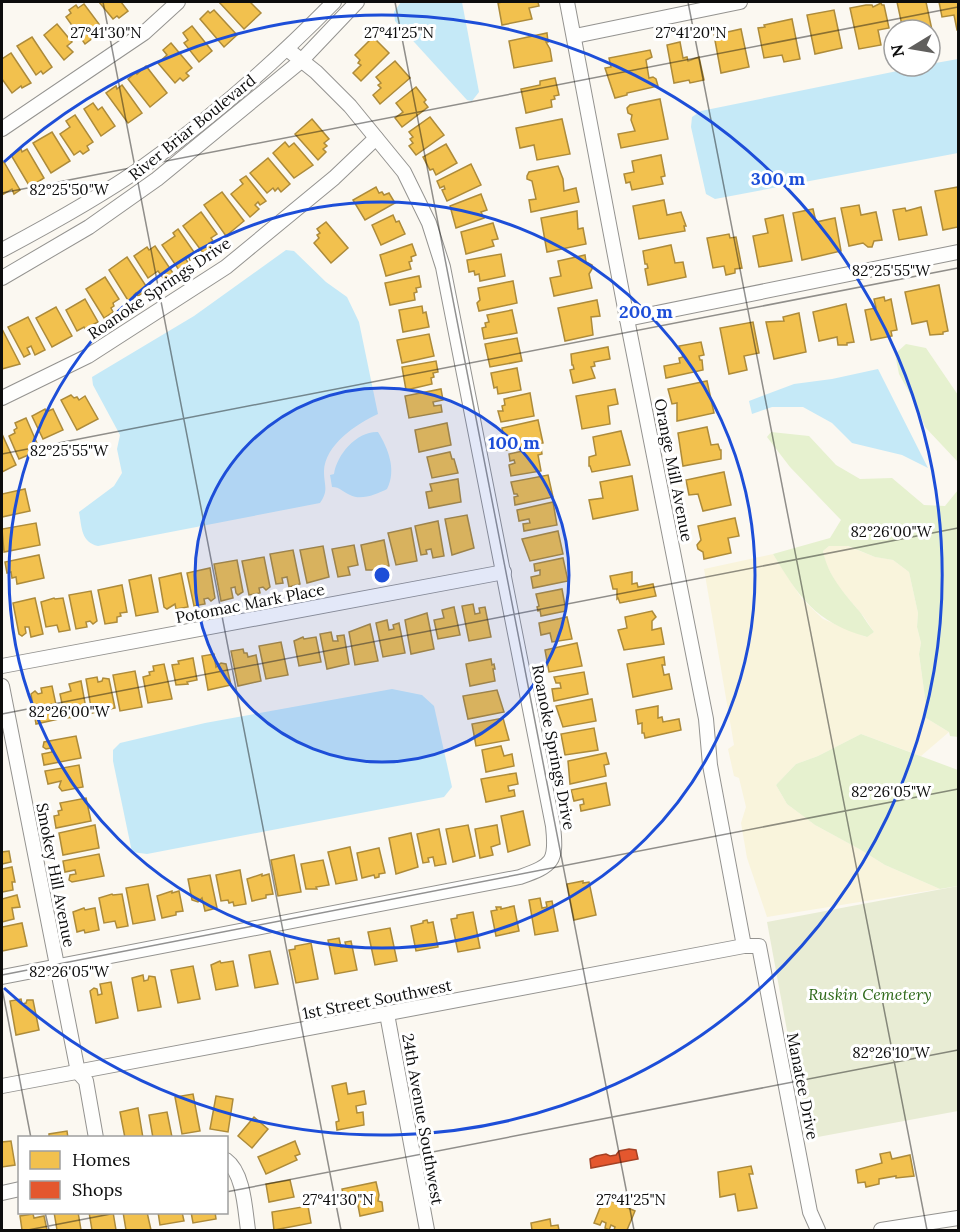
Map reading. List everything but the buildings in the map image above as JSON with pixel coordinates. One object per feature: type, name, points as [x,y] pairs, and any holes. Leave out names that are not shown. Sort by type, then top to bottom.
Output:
[{"type":"street","points":[[2,129],[144,33],[178,2]]},
{"type":"street","name":"River Briar Boulevard","points":[[2,250],[47,226],[143,167],[232,98],[287,49],[334,2]]},
{"type":"street","name":"River Briar Boulevard","points":[[2,278],[88,226],[157,179],[301,61],[357,2]]},
{"type":"street","name":"Orange Mill Avenue","points":[[567,2],[706,719],[710,765],[744,946]]},
{"type":"street","points":[[575,36],[740,2]]},
{"type":"street","name":"Roanoke Springs Drive","points":[[2,977],[519,877],[541,869],[551,861],[555,846],[554,826],[442,267],[429,223],[404,172],[350,106],[316,72],[287,49]]},
{"type":"street","name":"Roanoke Springs Drive","points":[[2,398],[88,356],[226,267],[334,178],[376,138]]},
{"type":"street","points":[[627,319],[958,252]]},
{"type":"street","name":"Potomac Mark Place","points":[[2,666],[504,572]]},
{"type":"street","name":"Smokey Hill Avenue","points":[[2,686],[78,1072],[86,1081],[96,1136]]},
{"type":"street","name":"1st Street Southwest","points":[[2,1086],[744,946],[759,946]]},
{"type":"street","name":"Manatee Drive","points":[[759,946],[810,1212],[818,1230]]},
{"type":"street","name":"24th Avenue Southwest","points":[[387,1014],[427,1230]]},
{"type":"street","points":[[228,1161],[234,1165],[239,1176],[248,1230]]},
{"type":"street","points":[[2,1193],[18,1189]]},
{"type":"street","points":[[881,1230],[958,1218]]},
{"type":"shaded area","points":[[829,546],[847,546],[875,557],[893,560],[909,572],[918,613],[917,627],[921,643],[919,654],[926,718],[949,732],[921,756],[861,734],[818,756],[796,764],[776,785],[787,804],[815,825],[885,865],[940,889],[767,917],[747,858],[741,823],[746,807],[739,778],[734,776],[728,749],[734,745],[704,569],[773,554],[802,599],[823,619],[866,637],[874,632],[837,585],[826,564],[823,551]]},
{"type":"green space","points":[[906,344],[926,348],[958,395],[958,469],[957,461],[925,427],[917,406],[899,374],[895,354]]},
{"type":"green space","points":[[771,432],[809,436],[836,465],[860,479],[892,478],[924,505],[945,506],[958,490],[958,737],[950,736],[949,732],[926,718],[919,654],[921,643],[917,627],[918,613],[909,572],[893,560],[875,557],[848,546],[829,546],[823,551],[837,584],[874,632],[867,637],[834,624],[821,615],[800,595],[782,569],[773,554],[830,538],[841,520],[790,467],[767,437]]},
{"type":"green space","points":[[861,734],[958,770],[958,886],[940,889],[885,865],[815,825],[787,804],[776,785],[796,764],[818,756]]},
{"type":"green space","name":"Ruskin Cemetery","points":[[958,886],[958,1111],[807,1139],[767,922]]},
{"type":"water","points":[[401,2],[462,2],[479,92],[472,101],[467,100],[395,21],[394,12]]},
{"type":"water","points":[[958,59],[958,153],[715,199],[706,194],[691,127],[692,117],[701,111],[882,74],[882,78],[942,78],[942,62]]},
{"type":"water","points":[[286,250],[294,251],[326,282],[347,297],[359,322],[378,414],[360,423],[343,436],[330,453],[324,471],[323,499],[320,503],[98,546],[92,544],[83,534],[79,512],[114,486],[122,473],[117,449],[120,435],[93,385],[92,377],[194,316]]},
{"type":"water","points":[[878,369],[928,468],[902,455],[852,443],[832,423],[803,407],[772,407],[752,414],[749,401],[794,384]]},
{"type":"water","points":[[378,432],[390,459],[391,474],[387,489],[374,495],[354,497],[332,487],[330,475],[334,474],[339,459],[349,445],[363,435]]},
{"type":"water","points":[[392,689],[422,695],[434,706],[452,787],[444,797],[147,854],[132,852],[113,761],[113,750],[120,743],[205,723]]}]
